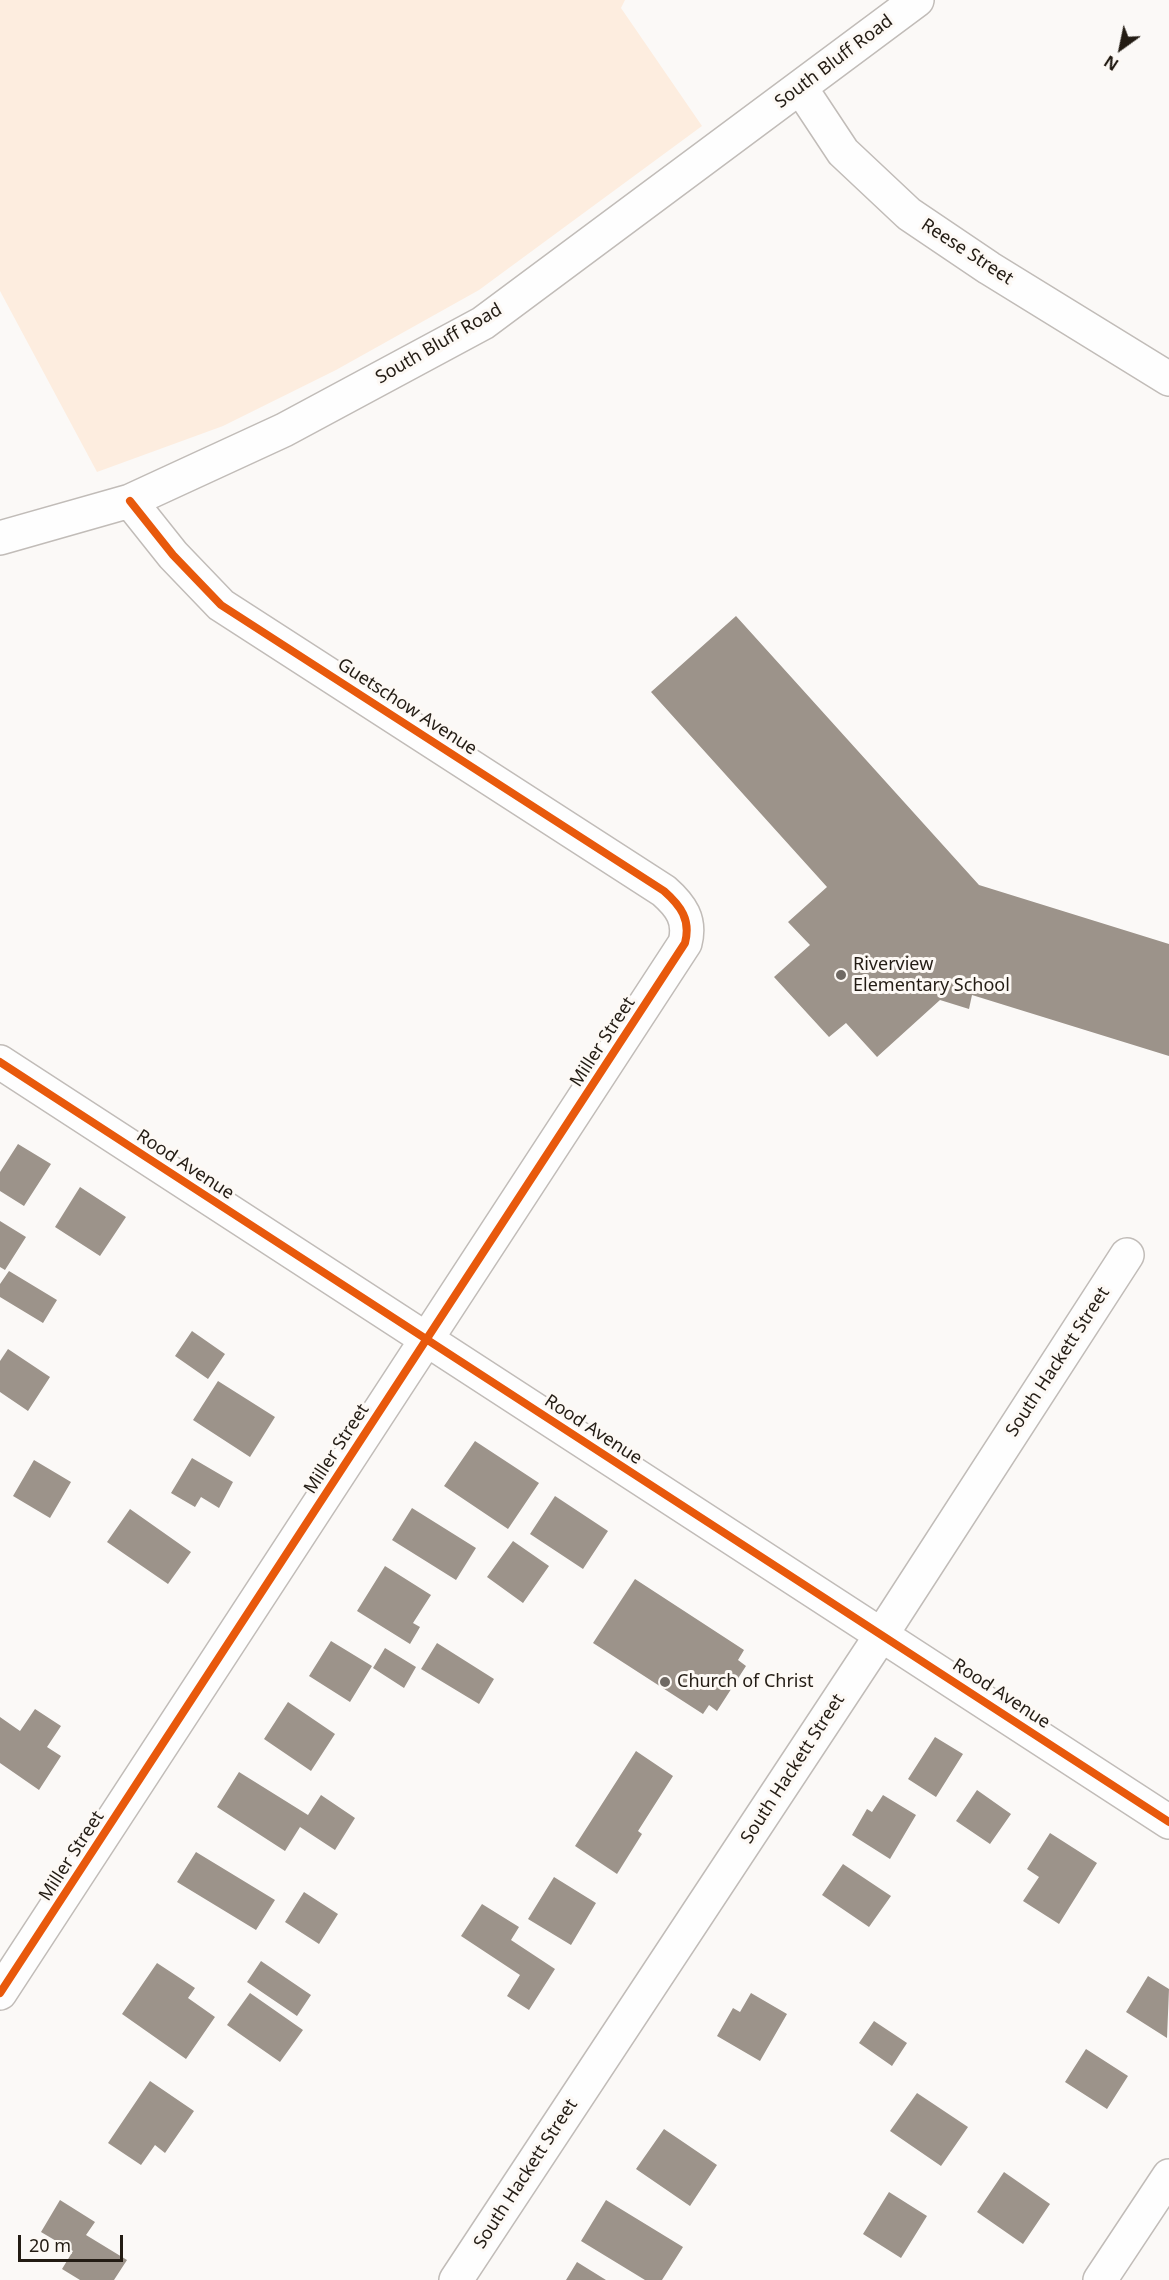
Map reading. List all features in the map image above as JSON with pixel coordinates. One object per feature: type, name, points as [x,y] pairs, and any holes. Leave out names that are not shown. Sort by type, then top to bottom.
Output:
[{"type":"street","name":"South Bluff Road","points":[[0,538],[130,501],[284,430],[483,323],[917,0]]},
{"type":"street","name":"Reese Street","points":[[800,87],[843,152],[909,214],[988,268],[1169,379]]},
{"type":"street","name":"Guetschow Avenue","points":[[130,501],[173,555],[221,605],[664,891],[679,904],[685,918]]},
{"type":"street","name":"Miller Street","points":[[0,1993],[686,943],[688,931],[685,918]]},
{"type":"street","name":"Rood Avenue","points":[[0,1062],[1169,1822]]},
{"type":"street","name":"South Hackett Street","points":[[456,2280],[882,1634],[1127,1255]]},
{"type":"street","points":[[1100,2280],[1169,2176]]},
{"type":"shaded area","points":[[0,0],[625,0],[621,8],[702,126],[479,290],[336,370],[223,426],[97,472],[0,291]]},
{"type":"building","points":[[736,616],[979,885],[1169,944],[1169,1056],[972,995],[969,1009],[940,1000],[877,1057],[846,1023],[829,1037],[774,977],[810,945],[788,922],[827,887],[651,692]]},
{"type":"building","points":[[18,1144],[51,1164],[24,1206],[0,1191],[0,1172]]},
{"type":"building","points":[[80,1187],[126,1217],[100,1256],[55,1227]]},
{"type":"building","points":[[0,1221],[26,1237],[5,1270],[0,1267]]},
{"type":"building","points":[[9,1271],[57,1300],[43,1323],[0,1297],[0,1284]]},
{"type":"building","points":[[192,1331],[225,1354],[208,1379],[175,1356]]},
{"type":"building","points":[[8,1349],[50,1377],[28,1411],[0,1392],[0,1361]]},
{"type":"building","points":[[218,1381],[275,1417],[250,1457],[193,1420]]},
{"type":"building","points":[[475,1441],[539,1483],[508,1529],[444,1486]]},
{"type":"building","points":[[192,1458],[233,1482],[219,1508],[201,1497],[195,1507],[171,1493]]},
{"type":"building","points":[[34,1460],[71,1482],[50,1518],[13,1496]]},
{"type":"building","points":[[555,1496],[608,1531],[583,1569],[530,1534]]},
{"type":"building","points":[[412,1508],[476,1548],[456,1580],[392,1540]]},
{"type":"building","points":[[130,1509],[191,1552],[168,1584],[107,1542]]},
{"type":"building","points":[[513,1541],[549,1566],[523,1603],[487,1577]]},
{"type":"building","points":[[385,1566],[431,1595],[413,1623],[420,1627],[410,1644],[357,1611]]},
{"type":"building","points":[[635,1579],[744,1650],[738,1660],[746,1666],[717,1711],[709,1705],[703,1714],[593,1643]]},
{"type":"building","points":[[331,1641],[372,1666],[350,1702],[309,1676]]},
{"type":"building","points":[[437,1643],[494,1679],[479,1704],[421,1669]]},
{"type":"building","points":[[385,1648],[416,1667],[404,1688],[373,1668]]},
{"type":"building","points":[[288,1702],[335,1734],[311,1771],[264,1739]]},
{"type":"building","points":[[35,1709],[61,1726],[47,1747],[61,1756],[39,1790],[0,1763],[0,1717],[20,1731]]},
{"type":"building","points":[[935,1737],[963,1754],[936,1797],[908,1779]]},
{"type":"building","points":[[636,1751],[673,1776],[638,1831],[642,1834],[617,1874],[575,1846]]},
{"type":"building","points":[[239,1772],[308,1815],[321,1795],[355,1818],[335,1850],[300,1827],[285,1851],[217,1807]]},
{"type":"building","points":[[977,1790],[1011,1814],[990,1844],[956,1821]]},
{"type":"building","points":[[883,1795],[916,1815],[890,1859],[852,1835],[867,1809],[872,1812]]},
{"type":"building","points":[[1050,1833],[1097,1863],[1059,1924],[1023,1901],[1039,1877],[1027,1869]]},
{"type":"building","points":[[196,1852],[275,1900],[256,1930],[177,1882]]},
{"type":"building","points":[[843,1864],[891,1896],[869,1927],[822,1895]]},
{"type":"building","points":[[554,1877],[596,1903],[571,1945],[528,1919]]},
{"type":"building","points":[[304,1892],[338,1914],[319,1944],[285,1922]]},
{"type":"building","points":[[482,1904],[519,1927],[511,1940],[555,1969],[529,2010],[507,1996],[520,1975],[461,1936]]},
{"type":"building","points":[[261,1961],[311,1995],[297,2016],[247,1982]]},
{"type":"building","points":[[157,1963],[195,1988],[188,1998],[215,2017],[186,2059],[122,2014]]},
{"type":"building","points":[[1148,1976],[1169,1989],[1167,2038],[1126,2012]]},
{"type":"building","points":[[250,1993],[303,2030],[280,2062],[227,2025]]},
{"type":"building","points":[[751,1993],[787,2014],[760,2061],[717,2036],[733,2008],[740,2012]]},
{"type":"building","points":[[874,2021],[907,2043],[892,2066],[859,2043]]},
{"type":"building","points":[[1086,2049],[1128,2076],[1107,2109],[1065,2082]]},
{"type":"building","points":[[150,2081],[194,2111],[165,2153],[155,2145],[141,2165],[108,2143]]},
{"type":"building","points":[[917,2093],[968,2127],[941,2166],[890,2131]]},
{"type":"building","points":[[664,2129],[717,2165],[690,2206],[636,2169]]},
{"type":"building","points":[[1004,2172],[1050,2204],[1023,2244],[977,2212]]},
{"type":"building","points":[[889,2192],[927,2216],[901,2258],[863,2234]]},
{"type":"building","points":[[60,2200],[95,2222],[86,2235],[127,2260],[114,2280],[80,2280],[62,2269],[73,2251],[41,2232]]},
{"type":"building","points":[[606,2200],[683,2247],[662,2280],[645,2280],[581,2241]]},
{"type":"building","points":[[577,2262],[606,2280],[566,2280]]},
{"type":"cycle path","points":[[0,1993],[685,943],[687,935],[687,927],[680,908],[664,891],[221,605],[173,555],[130,501]]},
{"type":"cycle path","points":[[0,1062],[1169,1822]]},
{"type":"place","name":"Riverview Elementary School","points":[[841,975]]},
{"type":"place","name":"Church of Christ","points":[[665,1682]]}]
